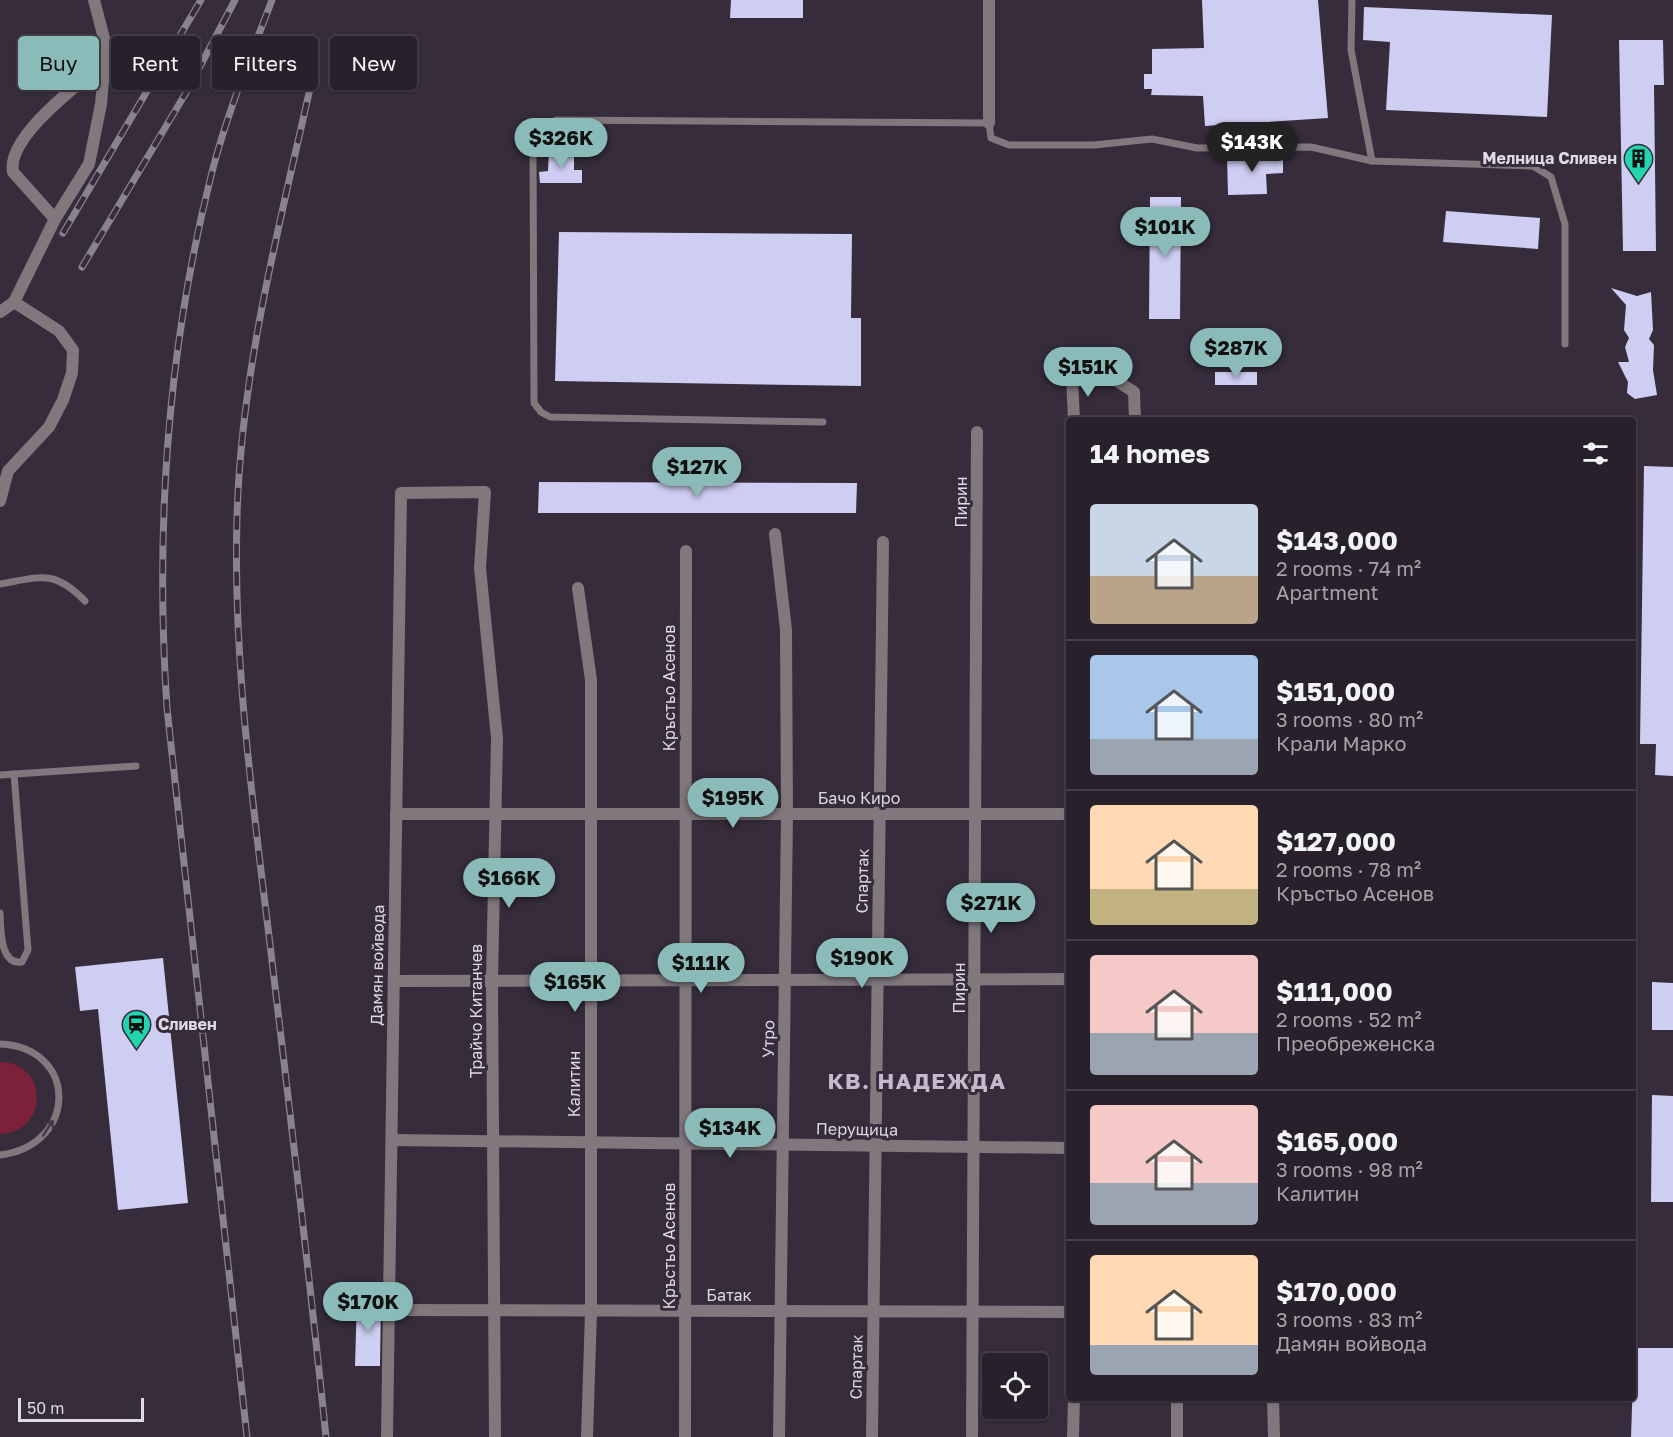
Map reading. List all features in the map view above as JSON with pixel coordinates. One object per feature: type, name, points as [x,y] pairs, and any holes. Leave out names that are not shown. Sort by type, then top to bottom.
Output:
[{"type":"street","points":[[0,312],[14,302],[55,219],[89,164],[101,104],[106,46],[94,0]]},
{"type":"street","points":[[988,0],[989,123]]},
{"type":"street","points":[[55,219],[13,171],[14,153],[21,141],[57,104],[105,62]]},
{"type":"street","points":[[0,501],[8,471],[49,427],[63,400],[72,373],[73,350],[59,331],[14,302]]},
{"type":"street","points":[[1074,417],[1072,378],[1080,370],[1127,385],[1134,392],[1135,417]]},
{"type":"street","name":"Пирин","points":[[972,1437],[977,814],[977,432]]},
{"type":"street","name":"Трайчо Китанчев","points":[[400,493],[485,492],[480,568],[497,738],[492,981],[495,1437]]},
{"type":"street","name":"Дамян войвода","points":[[387,1437],[400,493]]},
{"type":"street","name":"Утро","points":[[775,534],[786,630],[787,814],[779,1437]]},
{"type":"street","name":"Спартак","points":[[872,1437],[883,542]]},
{"type":"street","name":"Кръстьо Асенов","points":[[685,1437],[686,551]]},
{"type":"street","name":"Калитин","points":[[578,588],[591,681],[591,1311],[587,1437]]},
{"type":"street","name":"Бачо Киро","points":[[396,814],[1066,814]]},
{"type":"street","points":[[394,981],[1066,979]]},
{"type":"street","name":"Перущица","points":[[392,1140],[1066,1148]]},
{"type":"street","name":"Батак","points":[[389,1310],[1066,1312]]},
{"type":"street","points":[[1073,1437],[1074,1401]]},
{"type":"street","points":[[1177,1401],[1177,1437]]},
{"type":"street","points":[[1273,1401],[1274,1437]]},
{"type":"lane","points":[[1352,0],[1351,50],[1372,161]]},
{"type":"lane","points":[[823,422],[550,417],[541,412],[534,403],[533,146],[543,126],[556,120],[989,123],[991,138],[1009,145],[1094,146],[1152,139],[1197,148],[1311,147],[1372,161],[1533,166],[1551,177],[1565,224],[1565,344]]},
{"type":"lane","points":[[0,584],[35,578],[52,578],[68,584],[85,601]]},
{"type":"lane","points":[[0,775],[136,766]]},
{"type":"lane","points":[[0,913],[3,954],[13,963],[22,962],[27,957],[28,950],[14,774]]},
{"type":"lane","points":[[0,1044],[16,1044],[31,1050],[48,1065],[57,1082],[59,1106],[51,1129],[34,1145],[13,1154],[0,1155]]},
{"type":"shaded area","points":[[0,1062],[16,1065],[27,1073],[34,1084],[37,1097],[35,1110],[28,1122],[16,1130],[0,1134]]},
{"type":"building","points":[[731,0],[803,0],[803,18],[730,18]]},
{"type":"building","points":[[1202,0],[1318,0],[1328,118],[1205,126],[1203,96],[1151,95],[1152,89],[1144,89],[1144,74],[1152,74],[1152,49],[1204,48]]},
{"type":"building","points":[[1364,7],[1552,15],[1547,117],[1386,110],[1390,42],[1363,40]]},
{"type":"building","name":"Мелница Сливен","points":[[1619,40],[1663,40],[1664,85],[1654,85],[1656,251],[1623,251]]},
{"type":"building","points":[[549,151],[574,151],[574,170],[582,170],[582,183],[540,183],[539,172],[548,171]]},
{"type":"building","points":[[1283,154],[1283,173],[1266,174],[1267,194],[1228,195],[1227,155]]},
{"type":"building","points":[[1150,197],[1181,197],[1180,319],[1149,319]]},
{"type":"building","points":[[1446,211],[1540,218],[1538,249],[1443,242]]},
{"type":"building","points":[[559,232],[852,234],[851,318],[861,318],[861,386],[555,381]]},
{"type":"building","points":[[1611,288],[1637,296],[1651,292],[1653,330],[1649,339],[1654,345],[1653,370],[1657,395],[1635,399],[1627,393],[1628,382],[1618,362],[1629,362],[1625,347],[1629,338],[1624,330],[1626,305]]},
{"type":"building","points":[[1215,372],[1257,372],[1257,385],[1215,385]]},
{"type":"building","points":[[1644,466],[1673,467],[1673,776],[1655,775],[1656,744],[1640,744]]},
{"type":"building","points":[[539,482],[857,483],[856,513],[538,513]]},
{"type":"building","name":"Сливен","points":[[163,958],[188,1203],[118,1210],[98,1009],[80,1011],[75,967]]},
{"type":"building","points":[[1652,982],[1673,983],[1673,1030],[1652,1030]]},
{"type":"building","points":[[1652,1095],[1673,1096],[1673,1202],[1651,1202]]},
{"type":"building","points":[[357,1299],[381,1299],[380,1366],[355,1366]]},
{"type":"building","points":[[1636,1348],[1673,1348],[1673,1437],[1631,1437],[1632,1401],[1636,1401]]},
{"type":"railway","points":[[63,233],[201,0]]},
{"type":"railway","points":[[82,267],[187,91],[235,0]]},
{"type":"railway","points":[[247,1437],[167,708],[164,641],[164,507],[175,374],[196,242],[224,131],[272,0]]},
{"type":"railway","points":[[310,90],[254,349],[240,461],[237,569],[241,674],[250,779],[299,1186],[326,1437]]},
{"type":"place","name":"Мелница Сливен","points":[[1638,184]]},
{"type":"place","name":"Сливен","points":[[137,1050]]},
{"type":"district","name":"КВ. НАДЕЖДА","points":[[917,1081]]}]
